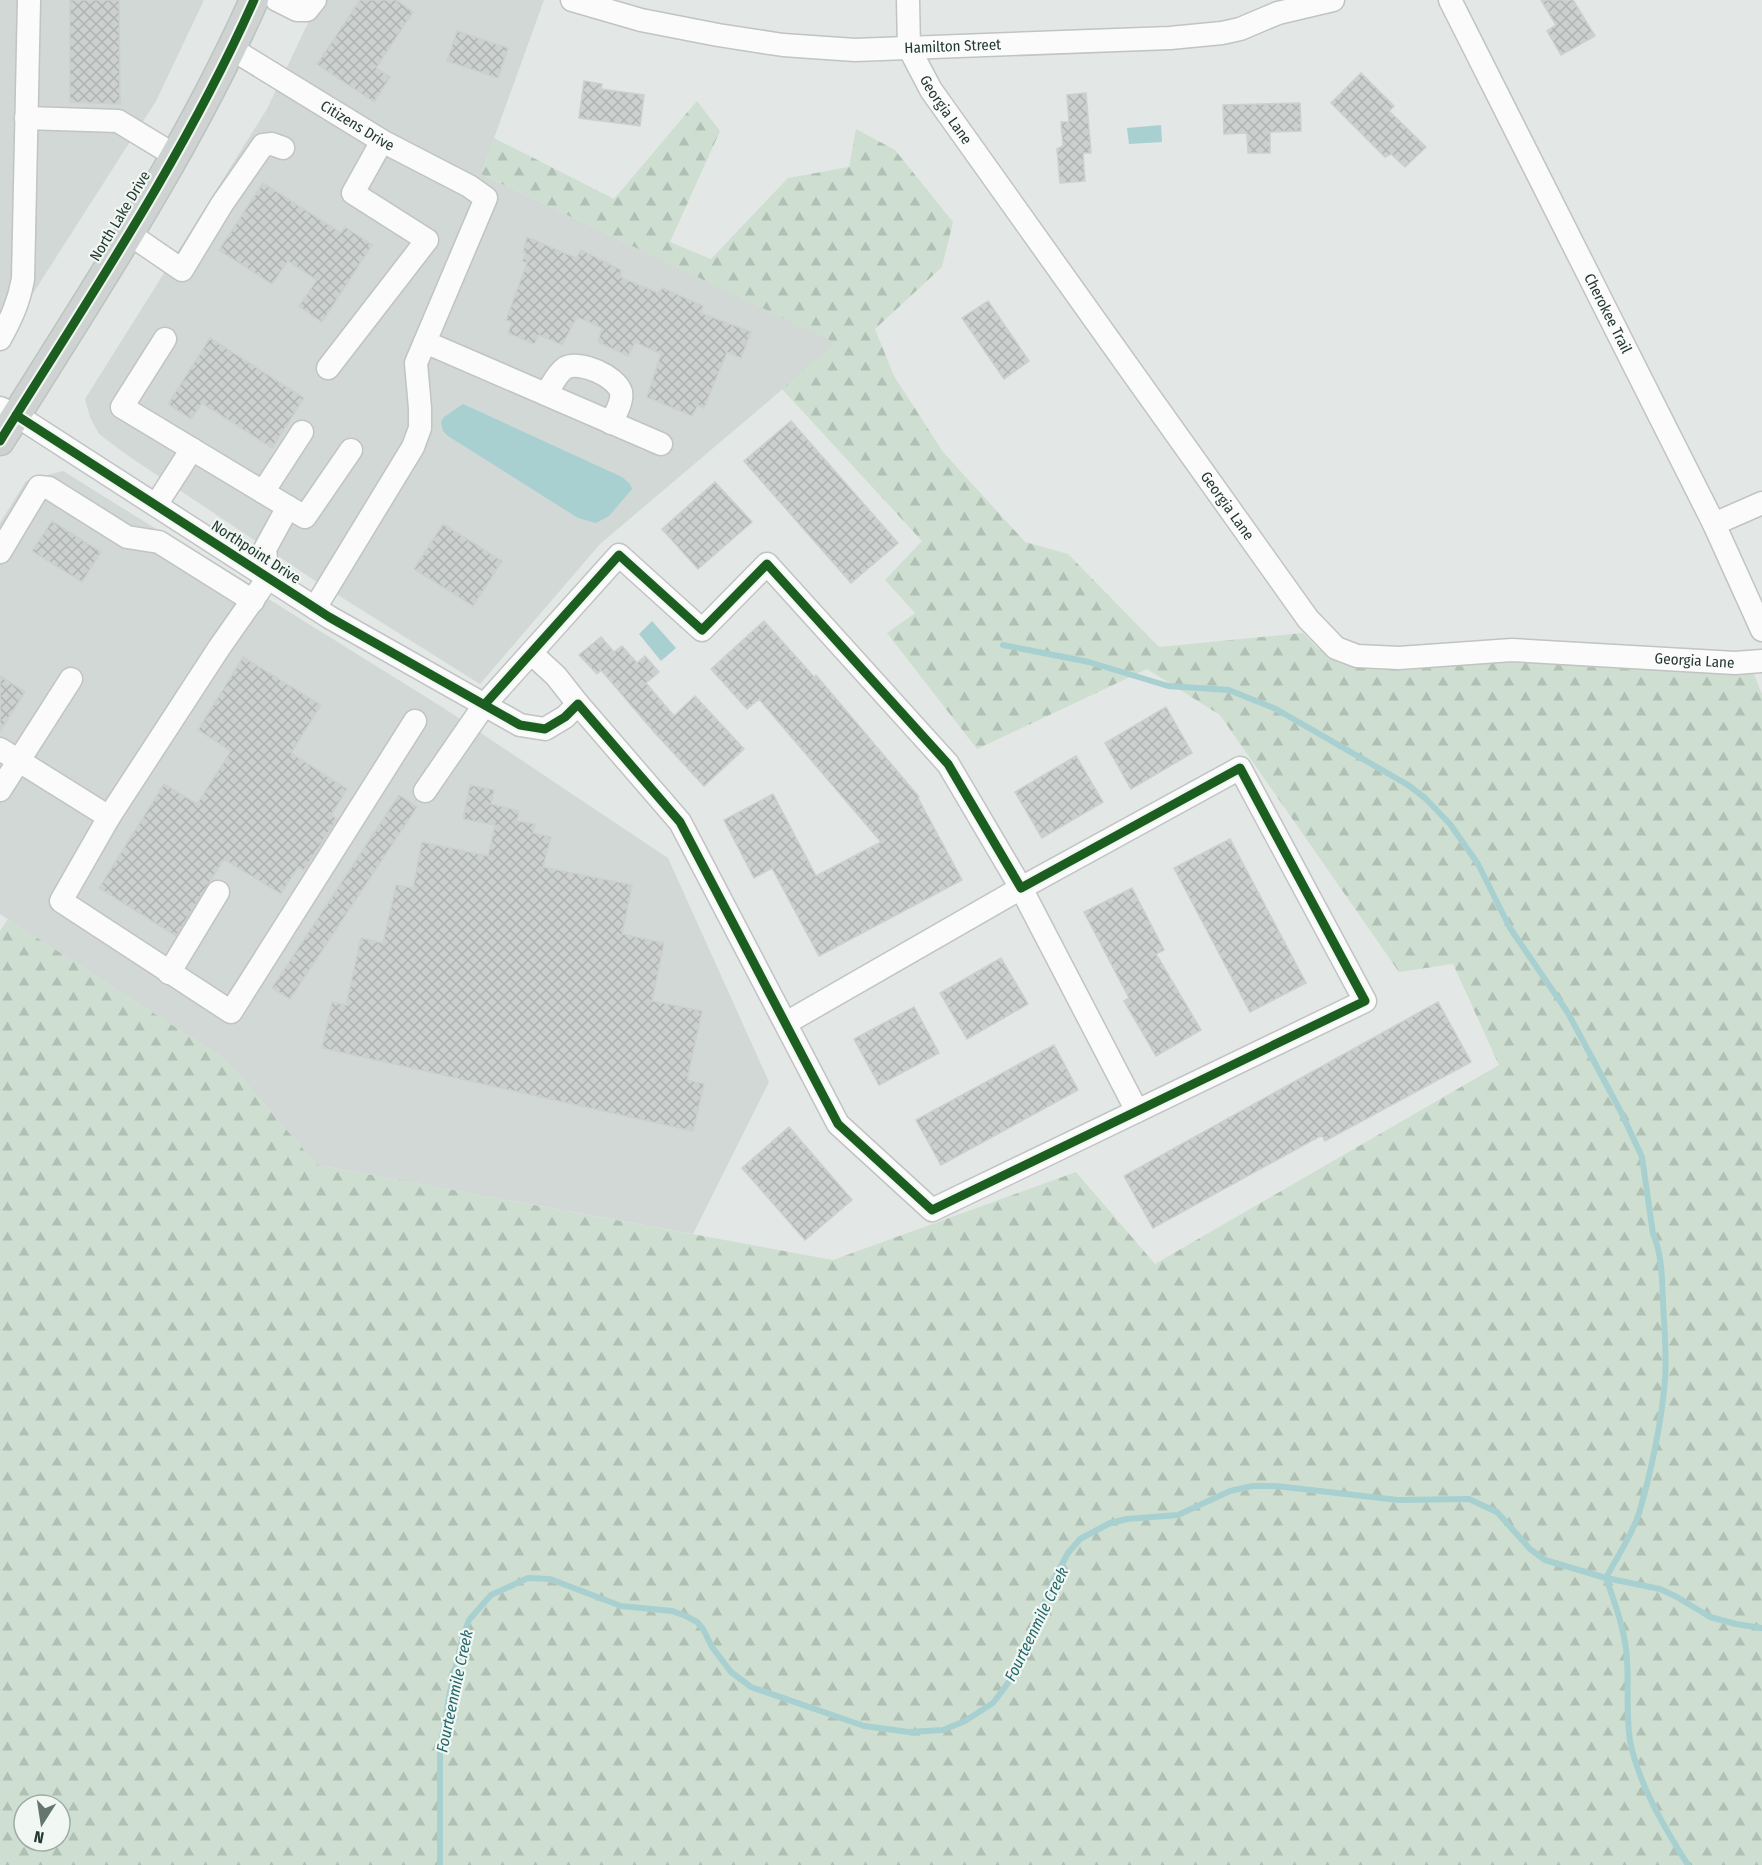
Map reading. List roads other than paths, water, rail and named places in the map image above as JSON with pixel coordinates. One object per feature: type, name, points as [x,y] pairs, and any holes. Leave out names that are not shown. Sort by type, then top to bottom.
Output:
[{"type":"main road","name":"North Lake Drive","points":[[0,441],[8,411],[128,234],[232,49],[254,0]]},
{"type":"street","points":[[0,339],[13,317],[20,298],[23,279],[29,0]]},
{"type":"street","points":[[277,0],[297,10],[307,10],[315,0]]},
{"type":"street","name":"Hamilton Street","points":[[572,0],[641,20],[772,43],[855,50],[1170,38],[1222,33],[1240,29],[1278,13],[1333,0]]},
{"type":"street","name":"Georgia Lane","points":[[908,0],[909,48],[931,90],[1308,619],[1336,648],[1358,656],[1399,658],[1512,650],[1735,663],[1762,661]]},
{"type":"street","name":"Cherokee Trail","points":[[1450,0],[1714,524],[1762,630]]},
{"type":"street","name":"Citizens Drive","points":[[232,49],[382,141],[469,186],[486,198],[425,342]]},
{"type":"street","points":[[27,118],[118,121],[174,155]]},
{"type":"street","points":[[328,368],[427,240],[353,193],[382,141]]},
{"type":"street","points":[[128,234],[182,270],[222,204],[263,145],[272,144],[283,148]]},
{"type":"street","points":[[165,339],[122,407],[288,507],[305,517],[351,450]]},
{"type":"street","points":[[315,608],[413,447],[420,428],[417,363],[425,342],[662,444]]},
{"type":"street","points":[[546,394],[563,369],[572,366],[580,365],[608,377],[620,390],[621,399],[611,423]]},
{"type":"street","name":"Northpoint Drive","points":[[8,411],[315,608],[520,725],[545,729],[565,717],[578,705]]},
{"type":"street","points":[[263,492],[302,432]]},
{"type":"street","points":[[156,506],[192,449]]},
{"type":"street","points":[[0,552],[39,487],[49,488],[127,537],[159,542],[253,600]]},
{"type":"street","points":[[1714,524],[1762,503]]},
{"type":"street","points":[[288,507],[265,549],[268,578],[219,648],[109,817],[61,901],[231,1012],[415,721]]},
{"type":"street","points":[[425,791],[485,704],[619,555],[702,630],[767,564],[948,764],[1021,888],[1137,1111]]},
{"type":"street","points":[[531,653],[556,676],[578,705],[680,822],[838,1124],[932,1210],[1365,1001],[1240,768],[1021,888],[786,1023]]},
{"type":"street","points":[[0,790],[9,755],[71,679]]},
{"type":"street","points":[[9,755],[109,817]]},
{"type":"street","points":[[169,973],[218,892]]},
{"type":"water","points":[[1161,125],[1162,142],[1129,144],[1127,128]]},
{"type":"water","points":[[463,404],[622,477],[632,489],[609,516],[596,523],[578,518],[448,436],[443,431],[441,422],[444,417]]},
{"type":"water","points":[[652,621],[676,648],[661,661],[639,634]]},
{"type":"waterway","points":[[1003,645],[1089,662],[1168,686],[1229,690],[1276,709],[1408,785],[1425,798],[1450,824],[1478,864],[1510,928],[1568,1013],[1621,1112],[1642,1157],[1653,1234],[1660,1258],[1666,1360],[1659,1429],[1636,1522],[1606,1578],[1625,1640],[1628,1718],[1634,1757],[1653,1805],[1688,1865]]},
{"type":"waterway","name":"Fourteenmile Creek","points":[[440,1865],[440,1750],[463,1636],[469,1620],[491,1595],[528,1578],[550,1579],[621,1606],[672,1611],[686,1616],[697,1622],[703,1629],[712,1647],[731,1672],[751,1687],[864,1726],[909,1732],[943,1730],[965,1721],[993,1703],[1011,1679],[1027,1647],[1052,1583],[1068,1553],[1080,1539],[1110,1523],[1127,1519],[1178,1515],[1230,1491],[1253,1486],[1276,1486],[1398,1500],[1469,1499],[1497,1512],[1530,1549],[1545,1560],[1606,1578],[1660,1589],[1710,1617],[1762,1628]]}]
